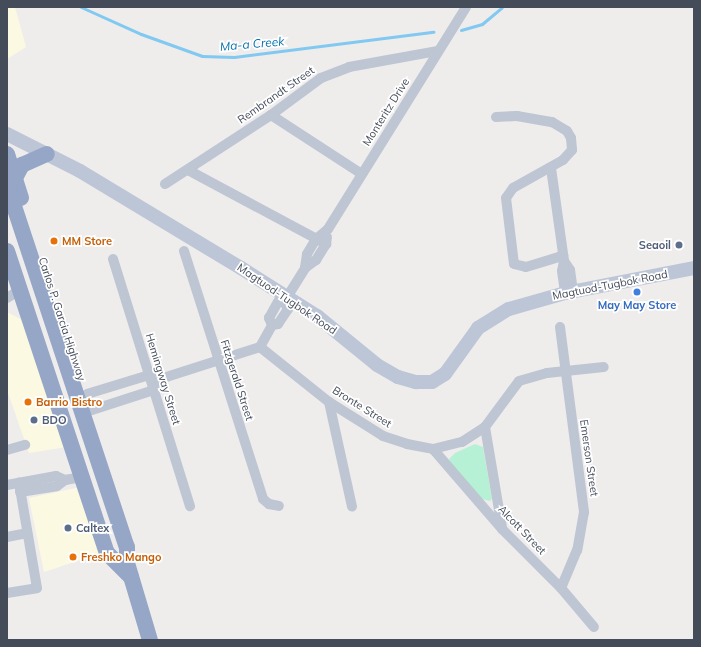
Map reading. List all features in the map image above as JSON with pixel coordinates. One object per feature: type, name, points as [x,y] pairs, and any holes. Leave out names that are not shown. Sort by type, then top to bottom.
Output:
[{"type":"highway","points":[[11,182],[22,165],[47,154]]},
{"type":"highway","name":"Carlos P. Garcia Highway","points":[[8,161],[14,197],[33,234],[136,543],[129,570]]},
{"type":"highway","name":"Carlos P. Garcia Highway","points":[[11,182],[66,380]]},
{"type":"highway","name":"Carlos P. Garcia Highway","points":[[7,220],[127,546],[129,570],[150,640]]},
{"type":"highway","points":[[7,242],[33,234]]},
{"type":"highway","name":"Carlos P. Garcia Highway","points":[[7,251],[12,293],[43,361],[107,553],[129,570]]},
{"type":"highway","points":[[12,293],[49,281]]},
{"type":"highway","points":[[43,361],[72,351]]},
{"type":"main road","name":"Magtuod-Tugbok Road","points":[[7,134],[96,180],[286,300],[328,324],[377,365],[407,380],[424,383],[432,382],[445,374],[478,328],[496,316],[527,303],[694,268]]},
{"type":"street","name":"Monteritz Drive","points":[[306,268],[307,254],[316,239],[328,229],[437,51],[466,7]]},
{"type":"street","name":"Rembrandt Street","points":[[165,184],[271,115],[307,87],[335,72],[437,51]]},
{"type":"street","points":[[271,115],[362,174]]},
{"type":"street","points":[[496,117],[540,119],[552,122],[567,131],[572,144],[572,150],[551,168],[513,188],[507,193],[506,202],[513,261],[517,266],[523,267],[564,259]]},
{"type":"street","points":[[551,168],[564,259],[562,271],[569,293]]},
{"type":"street","points":[[188,170],[326,244]]},
{"type":"street","name":"Monteritz Drive","points":[[260,347],[272,325],[269,318],[278,302],[286,300],[306,268],[316,260],[326,244],[328,229]]},
{"type":"street","name":"Fitzgerald Street","points":[[184,250],[263,499],[269,504],[279,506]]},
{"type":"street","name":"Hemingway Street","points":[[113,259],[190,506]]},
{"type":"street","name":"Emerson Street","points":[[560,327],[584,512],[577,550],[561,588]]},
{"type":"street","points":[[92,410],[154,390],[160,380],[260,347]]},
{"type":"street","name":"Bronte Street","points":[[260,347],[329,402],[383,436],[407,444],[433,449],[462,442],[485,427],[519,381],[532,376],[604,367]]},
{"type":"street","points":[[86,394],[149,375],[160,380]]},
{"type":"street","points":[[133,380],[138,395]]},
{"type":"street","points":[[329,402],[352,507]]},
{"type":"street","points":[[485,427],[502,529]]},
{"type":"street","points":[[7,450],[24,445]]},
{"type":"street","name":"Alcott Street","points":[[433,449],[502,529],[561,588],[594,627]]},
{"type":"street","points":[[7,485],[19,488],[56,476],[65,480],[82,477]]},
{"type":"street","points":[[7,593],[37,588],[19,488]]},
{"type":"street","points":[[7,537],[27,533]]},
{"type":"shaded area","points":[[7,7],[15,7],[26,47],[7,59]]},
{"type":"shaded area","points":[[7,312],[26,322],[67,447],[29,453],[7,390]]},
{"type":"shaded area","points":[[80,487],[102,553],[44,572],[29,498]]},
{"type":"green space","points":[[475,444],[483,447],[492,499],[490,501],[482,499],[452,468],[449,459],[455,453]]},
{"type":"waterway","name":"Ma-a Creek","points":[[81,7],[141,34],[202,56],[234,57],[433,32]]},
{"type":"waterway","name":"Ma-a Creek","points":[[461,30],[482,24],[502,7]]},
{"type":"place","name":"MM Store","points":[[54,241]]},
{"type":"place","name":"Seaoil","points":[[679,245]]},
{"type":"place","name":"May May Store","points":[[637,292]]},
{"type":"place","name":"Barrio Bistro","points":[[28,402]]},
{"type":"place","name":"BDO","points":[[34,420]]},
{"type":"place","name":"Caltex","points":[[68,528]]},
{"type":"place","name":"Freshko Mango","points":[[73,557]]}]
